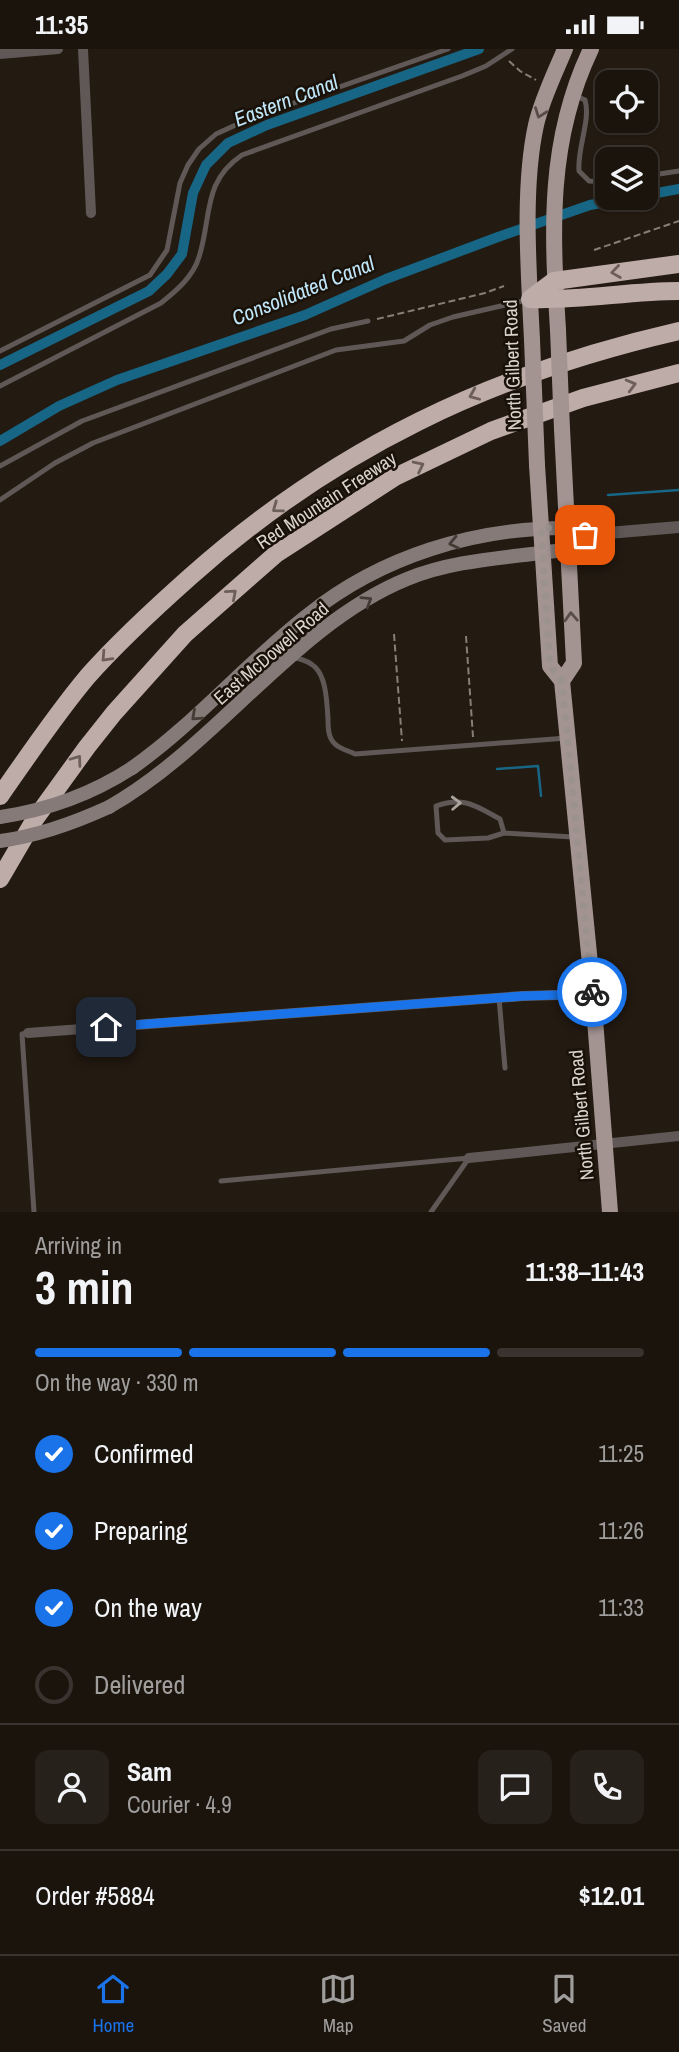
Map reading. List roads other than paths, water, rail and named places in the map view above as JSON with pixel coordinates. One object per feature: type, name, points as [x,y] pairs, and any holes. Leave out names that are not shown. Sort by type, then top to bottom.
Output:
[{"type":"highway","points":[[530,299],[554,281],[679,264]]},
{"type":"highway","points":[[530,299],[556,300],[641,291],[679,291]]},
{"type":"highway","name":"Red Mountain Freeway","points":[[0,796],[88,677],[130,631],[223,548],[312,483],[385,437],[485,391],[537,370],[679,331]]},
{"type":"highway","name":"Red Mountain Freeway","points":[[0,879],[36,819],[114,713],[185,634],[276,554],[395,477],[491,431],[583,398],[679,373]]},
{"type":"main road","name":"North Gilbert Road","points":[[565,49],[537,122],[531,157],[528,250],[537,464],[550,666],[562,681],[593,994],[610,1212]]},
{"type":"main road","name":"North Gilbert Road","points":[[562,681],[574,663],[554,281],[554,187],[559,150],[574,94],[591,49]]},
{"type":"main road","name":"East McDowell Road","points":[[0,817],[44,809],[69,800],[132,768],[165,743],[308,614],[362,577],[395,561],[457,542],[541,528],[567,528]]},
{"type":"main road","name":"East McDowell Road","points":[[0,841],[49,831],[80,820],[109,807],[155,779],[293,656],[345,615],[407,579],[463,563],[568,549]]},
{"type":"street","points":[[0,54],[58,49]]},
{"type":"street","points":[[83,49],[91,213]]},
{"type":"street","name":"East McDowell Road","points":[[567,528],[585,535],[679,527]]},
{"type":"street","name":"East McDowell Road","points":[[568,549],[585,535]]},
{"type":"street","points":[[28,1033],[499,998],[593,994]]},
{"type":"street","points":[[469,1158],[679,1136]]},
{"type":"lane","points":[[0,351],[150,275],[167,250],[180,183],[188,165],[199,149],[216,134],[251,118],[449,49]]},
{"type":"lane","points":[[0,386],[161,303],[177,291],[199,259],[216,182],[229,163],[242,155],[462,76],[512,49]]},
{"type":"lane","points":[[574,94],[585,100],[587,108],[578,156],[579,171],[589,181],[595,181]]},
{"type":"lane","points":[[658,174],[679,171]]},
{"type":"lane","points":[[0,500],[55,463],[93,443],[336,350],[404,341],[430,325],[453,317],[530,299]]},
{"type":"lane","points":[[0,466],[82,421],[322,332],[368,321]]},
{"type":"lane","points":[[262,655],[293,656],[311,662],[326,683],[329,733],[334,744],[355,754],[567,739]]},
{"type":"lane","points":[[504,833],[500,819],[470,803],[451,801],[436,806],[438,833],[445,840],[488,838],[504,833],[576,837]]},
{"type":"lane","points":[[499,998],[505,1068]]},
{"type":"lane","points":[[28,1033],[22,1034],[34,1212]]},
{"type":"lane","points":[[221,1181],[469,1158]]},
{"type":"lane","points":[[431,1212],[469,1158]]},
{"type":"waterway","name":"Eastern Canal","points":[[0,365],[149,291],[167,274],[182,254],[193,193],[206,165],[228,143],[267,125],[479,49]]},
{"type":"waterway","name":"Consolidated Canal","points":[[658,193],[679,189]]},
{"type":"waterway","name":"Consolidated Canal","points":[[0,441],[59,406],[117,380],[305,315],[386,279],[595,204]]},
{"type":"waterway","points":[[608,495],[679,490]]},
{"type":"waterway","points":[[497,769],[538,766],[541,796]]}]
